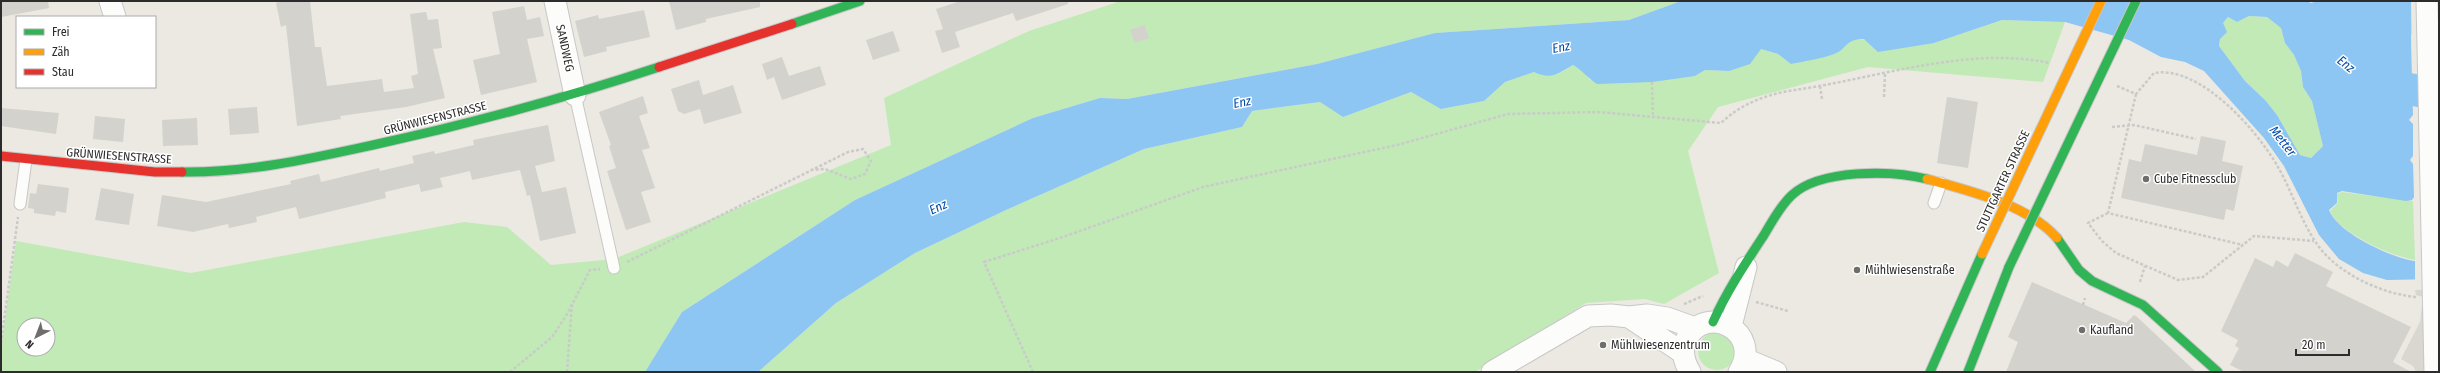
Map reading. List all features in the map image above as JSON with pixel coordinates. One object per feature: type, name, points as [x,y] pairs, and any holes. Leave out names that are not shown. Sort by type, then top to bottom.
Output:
[{"type":"street","points":[[110,1],[115,16]]},
{"type":"street","name":"SANDWEG","points":[[555,1],[575,95]]},
{"type":"street","name":"GRÜNWIESENSTRASSE","points":[[1,156],[26,160],[155,172],[217,173],[261,168],[332,155],[445,129],[575,95],[860,1]]},
{"type":"street","name":"STUTTGARTER STRASSE","points":[[1930,372],[1982,254],[2100,1]]},
{"type":"street","points":[[1969,372],[2009,267],[2136,1]]},
{"type":"street","points":[[2427,1],[2432,294],[2437,343],[2434,372]]},
{"type":"street","points":[[1713,325],[1726,294],[1748,262],[1778,213],[1792,195],[1812,184],[1856,173],[1881,172],[1911,175],[1941,183],[2008,205],[2042,226],[2056,237],[2078,270],[2092,281],[2143,305],[2218,372]]},
{"type":"street","points":[[1690,372],[1685,363],[1683,352],[1689,335],[1713,325],[1738,297],[1748,262]]},
{"type":"street","points":[[1492,372],[1588,316],[1611,315],[1629,317],[1647,315],[1713,325],[1743,340],[1742,366],[1776,372]]},
{"type":"street","points":[[1629,317],[1683,352]]},
{"type":"lane","points":[[575,95],[614,268]]},
{"type":"lane","points":[[20,204],[26,160]]},
{"type":"lane","points":[[1934,203],[1941,183]]},
{"type":"path","points":[[1033,372],[984,262],[1063,237],[1203,187],[1397,145],[1508,114],[1598,112],[1721,123],[1745,104],[1772,94],[1972,58],[2026,58],[2052,64]]},
{"type":"path","points":[[2108,212],[2136,94],[2154,73],[2166,71],[2183,75],[2204,86],[2243,122],[2264,146],[2278,167],[2314,241],[2336,264],[2356,278],[2403,295],[2432,294]]},
{"type":"path","points":[[1884,97],[1885,74]]},
{"type":"path","points":[[1652,82],[1653,118]]},
{"type":"path","points":[[2112,84],[2136,94]]},
{"type":"path","points":[[1820,86],[1822,99]]},
{"type":"path","points":[[1721,123],[1723,127]]},
{"type":"path","points":[[2112,127],[2129,125],[2196,139]]},
{"type":"path","points":[[510,372],[552,337],[566,316],[590,270],[614,268],[811,170],[848,152],[864,149],[872,162],[865,174],[852,179],[824,169],[811,170]]},
{"type":"path","points":[[1,343],[20,204]]},
{"type":"path","points":[[2243,245],[2108,212],[2088,223],[2102,241],[2116,253],[2178,280],[2203,277],[2243,245],[2254,236],[2314,241]]},
{"type":"path","points":[[1738,297],[1788,311]]},
{"type":"path","points":[[567,372],[573,302]]},
{"type":"green space","points":[[1121,1],[1681,1],[1629,20],[1435,33],[1317,64],[1127,99],[1100,98],[1033,118],[855,200],[682,312],[645,372],[1,372],[1,348],[16,241],[191,273],[464,222],[507,227],[551,265],[614,259],[891,145],[884,98],[1029,31]]},
{"type":"green space","points":[[2249,16],[2267,17],[2281,28],[2285,43],[2294,55],[2301,71],[2303,87],[2312,101],[2323,146],[2311,158],[2300,155],[2277,115],[2266,101],[2245,81],[2219,46],[2223,23],[2228,17],[2237,22]]},
{"type":"green space","points":[[2002,20],[2065,22],[2043,82],[1868,67],[1718,107],[1688,151],[1719,273],[1664,304],[1645,299],[1586,303],[1475,372],[758,372],[836,303],[915,253],[1006,210],[1144,149],[1242,127],[1252,111],[1320,102],[1343,117],[1411,92],[1442,109],[1484,101],[1505,82],[1534,72],[1558,74],[1573,65],[1584,71],[1590,80],[1695,76],[1705,70],[1729,71],[1761,49],[1778,54],[1791,64],[1836,53],[1848,42],[1856,39],[1934,43]]},
{"type":"green space","points":[[2342,192],[2413,201],[2415,260],[2380,249],[2355,235],[2335,219],[2330,211],[2338,203],[2337,194]]},
{"type":"green space","points":[[1717,332],[1727,335],[1733,341],[1736,351],[1733,361],[1727,367],[1717,370],[1707,367],[1701,361],[1698,351],[1701,341],[1707,335]]},
{"type":"shaded area","points":[[2439,289],[2439,372],[2416,372],[2413,366],[2401,359],[2420,322],[2423,297],[2416,295],[2415,290]]},
{"type":"water","name":"Metter","points":[[1681,1],[2306,1],[2311,3],[2318,1],[2439,1],[2411,35],[2412,75],[2410,79],[2412,82],[2413,115],[2409,120],[2413,124],[2413,156],[2410,160],[2413,164],[2414,197],[2412,200],[2406,201],[2342,191],[2337,193],[2337,203],[2329,210],[2334,219],[2366,243],[2404,259],[2439,262],[2439,279],[2387,280],[2363,273],[2339,259],[2319,235],[2284,166],[2264,138],[2204,71],[2185,62],[2161,57],[2129,40],[2065,22],[2002,20],[1934,43],[1878,52],[1864,39],[1858,39],[1849,42],[1842,50],[1834,54],[1818,59],[1791,64],[1778,54],[1761,49],[1750,64],[1729,71],[1705,70],[1695,76],[1652,82],[1597,84],[1573,65],[1550,76],[1545,76],[1534,72],[1505,82],[1484,101],[1441,109],[1411,92],[1343,117],[1320,102],[1252,111],[1242,127],[1144,149],[1006,210],[915,253],[836,303],[758,372],[645,372],[682,312],[855,200],[1033,118],[1100,98],[1127,99],[1317,64],[1435,33],[1629,20]],"holes":[[[2249,16],[2267,17],[2281,28],[2285,43],[2294,55],[2301,71],[2303,87],[2312,101],[2323,146],[2311,158],[2300,155],[2277,115],[2266,101],[2245,81],[2219,46],[2220,39],[2227,32],[2223,23],[2228,17],[2237,22]]]},
{"type":"pier","points":[[2411,1],[2439,1],[2439,35],[2413,36],[2414,75],[2412,79]]},
{"type":"pier","points":[[2415,259],[2439,260],[2439,281],[2415,282]]},
{"type":"building","points":[[1,1],[48,1],[49,8],[1,17]]},
{"type":"building","points":[[281,1],[310,1],[315,47],[321,47],[327,86],[382,79],[384,92],[414,88],[411,76],[418,74],[410,14],[426,12],[428,20],[438,19],[442,48],[433,49],[445,98],[406,107],[340,116],[341,119],[297,126],[286,25],[281,27],[276,3]]},
{"type":"building","points":[[669,1],[760,1],[760,7],[706,19],[706,22],[676,30]]},
{"type":"building","points":[[961,1],[1068,1],[1068,4],[1016,21],[1013,13],[955,32],[960,47],[942,53],[935,31],[943,29],[936,9]]},
{"type":"building","points":[[524,6],[527,20],[540,17],[544,36],[527,39],[537,82],[481,95],[473,60],[500,54],[492,12]]},
{"type":"building","points":[[644,10],[650,37],[606,47],[607,51],[584,57],[575,21],[598,15],[599,19]]},
{"type":"building","points":[[1145,25],[1149,38],[1135,43],[1130,30]]},
{"type":"building","points":[[893,31],[900,51],[873,60],[866,40]]},
{"type":"building","points":[[782,57],[789,76],[820,66],[826,85],[782,100],[774,77],[767,80],[762,64]]},
{"type":"building","points":[[699,80],[703,95],[733,85],[742,113],[704,124],[700,109],[684,114],[678,111],[671,89]]},
{"type":"building","points":[[643,96],[648,113],[639,116],[650,148],[642,150],[655,188],[641,192],[651,222],[626,230],[607,171],[616,168],[609,146],[611,145],[599,112]]},
{"type":"building","points":[[1947,97],[1978,102],[1968,168],[1937,163]]},
{"type":"building","points":[[257,107],[259,133],[230,135],[228,109]]},
{"type":"building","points":[[1,108],[59,113],[56,134],[1,126]]},
{"type":"building","points":[[95,116],[125,119],[123,142],[93,139]]},
{"type":"building","points":[[197,118],[198,145],[163,146],[162,120]]},
{"type":"building","points":[[548,125],[555,161],[535,166],[542,192],[538,193],[566,187],[576,233],[540,241],[530,195],[527,196],[520,170],[472,180],[470,171],[440,178],[443,187],[421,192],[419,184],[385,192],[386,198],[299,219],[296,207],[256,217],[257,222],[229,228],[228,224],[193,232],[157,226],[162,195],[206,202],[291,184],[290,181],[319,174],[321,182],[379,168],[380,171],[414,163],[412,156],[434,151],[435,154],[474,145],[473,140]]},
{"type":"building","points":[[2201,136],[2226,141],[2222,161],[2243,166],[2234,211],[2226,209],[2224,220],[2121,198],[2129,159],[2141,162],[2145,144],[2197,155]]},
{"type":"building","points":[[38,184],[69,188],[66,213],[56,211],[55,216],[34,213],[34,209],[28,208],[30,193],[36,194]]},
{"type":"building","points":[[101,188],[134,194],[129,225],[95,220]]},
{"type":"building","points":[[2295,253],[2333,272],[2326,286],[2411,327],[2393,362],[2411,372],[2244,372],[2230,365],[2239,348],[2235,346],[2238,340],[2221,331],[2255,258],[2273,267],[2276,260],[2288,267]]},
{"type":"building","name":"Kaufland","points":[[2032,282],[2126,323],[2134,315],[2136,316],[2196,372],[2006,372],[2018,342],[2008,337]]},
{"type":"waterway","name":"Enz","points":[[2370,81],[2439,95]]},
{"type":"traffic: fast","points":[[792,24],[860,1]]},
{"type":"traffic: fast","points":[[2009,267],[2136,1]]},
{"type":"traffic: fast","points":[[182,172],[206,172],[254,168],[302,160],[373,145],[517,110],[659,67]]},
{"type":"traffic: fast","points":[[1713,322],[1724,299],[1780,209],[1792,195],[1804,186],[1820,180],[1857,174],[1895,174],[1927,179]]},
{"type":"traffic: fast","points":[[2057,238],[2079,270],[2092,281],[2143,305],[2218,372]]},
{"type":"traffic: fast","points":[[1930,372],[1982,254]]},
{"type":"traffic: fast","points":[[1968,372],[2009,267]]},
{"type":"traffic: slow","points":[[1982,254],[2101,1]]},
{"type":"traffic: slow","points":[[1927,179],[1979,194],[2014,208],[2045,226],[2057,238]]},
{"type":"traffic: jam","points":[[659,67],[792,24]]},
{"type":"traffic: jam","points":[[1,156],[155,172],[182,172]]},
{"type":"place","name":"Cube Fitnessclub","points":[[2146,179]]},
{"type":"place","name":"Mühlwiesenstraße","points":[[1857,270]]},
{"type":"place","name":"Kaufland","points":[[2082,330]]},
{"type":"place","name":"Mühlwiesenzentrum","points":[[1603,345]]}]
